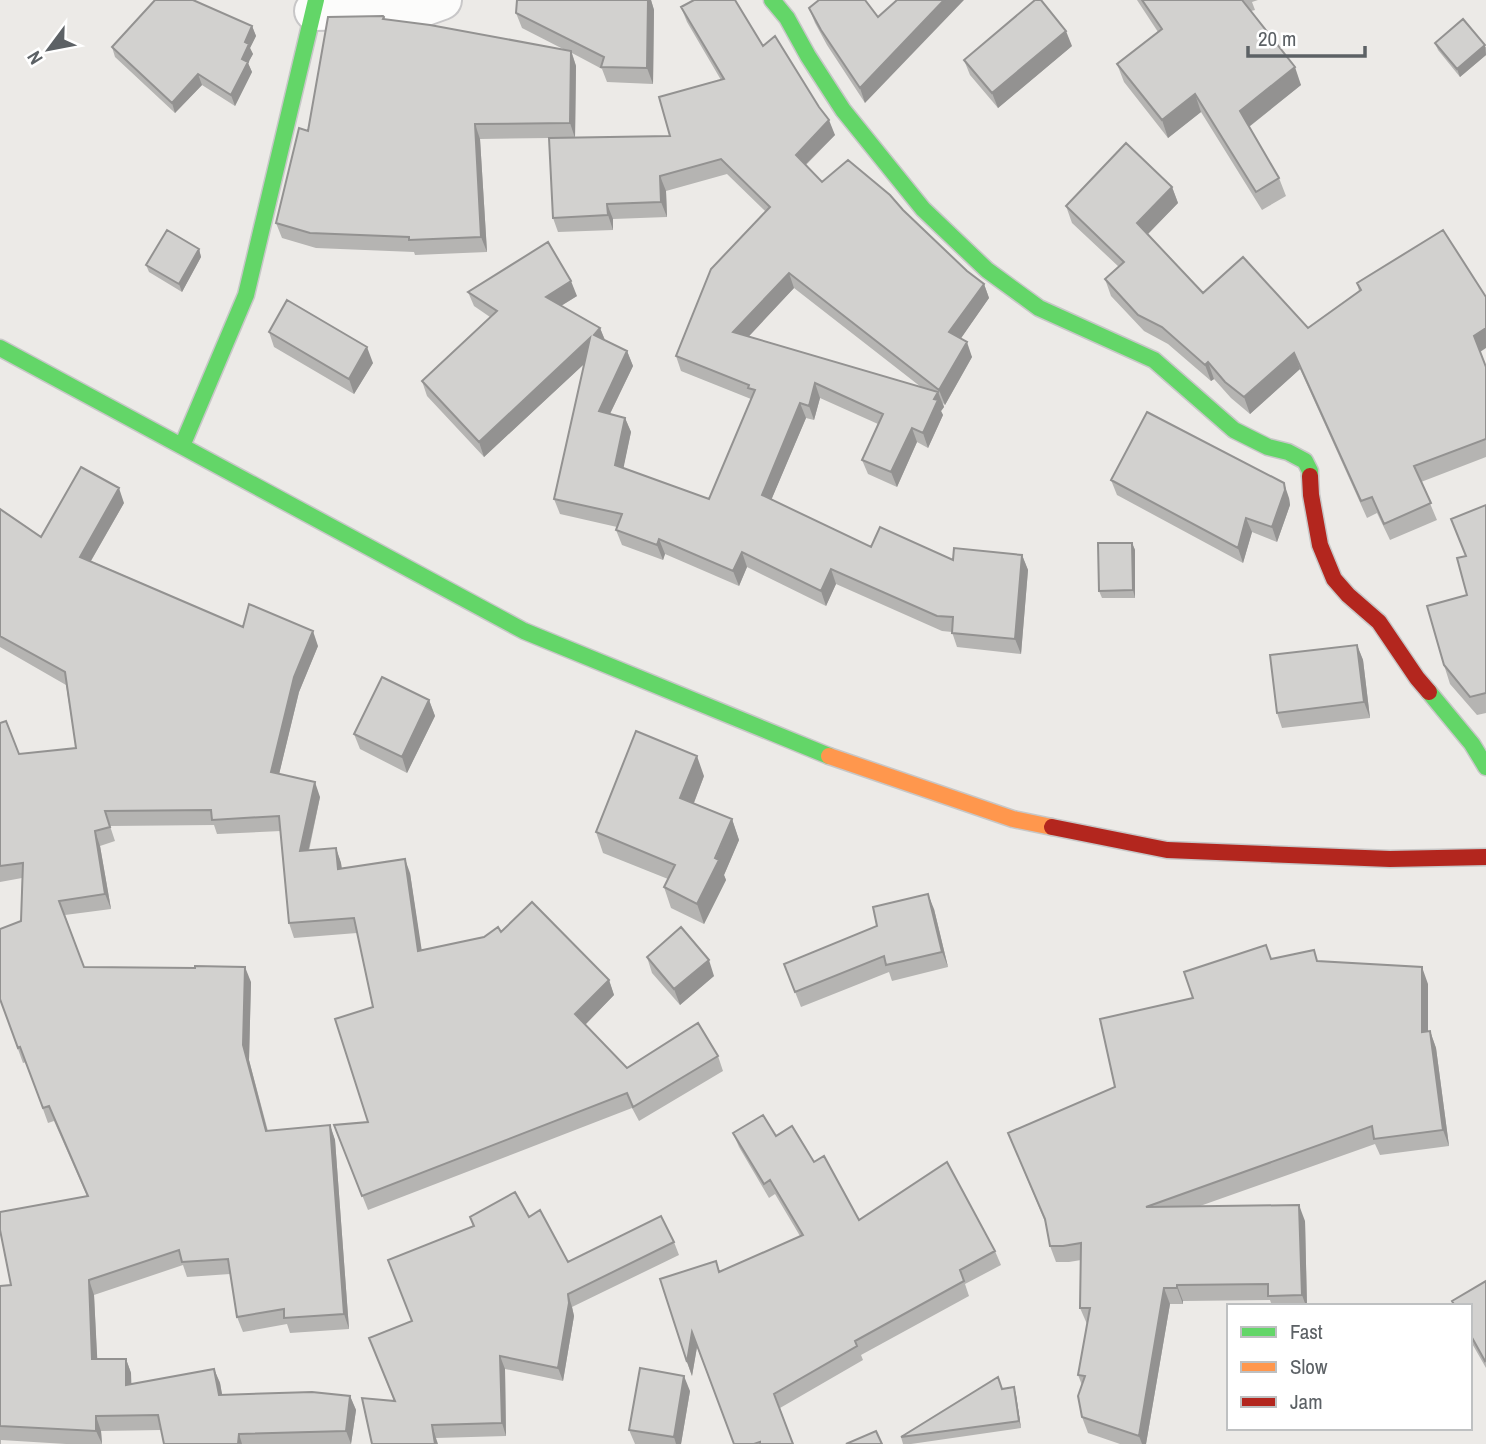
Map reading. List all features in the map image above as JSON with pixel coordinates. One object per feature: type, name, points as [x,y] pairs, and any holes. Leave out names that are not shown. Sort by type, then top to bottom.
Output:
[{"type":"main road","points":[[772,0],[788,18],[808,56],[843,110],[923,209],[987,270],[1039,308],[1154,360],[1234,430],[1304,461],[1310,471],[1311,495],[1320,545],[1334,579],[1379,622],[1417,678],[1472,744],[1486,766]]},
{"type":"main road","points":[[182,446],[246,295],[315,6]]},
{"type":"main road","points":[[0,348],[524,631],[841,761],[1013,819],[1167,850],[1390,859],[1486,857]]},
{"type":"street","points":[[315,6],[417,9],[442,0]]},
{"type":"building","points":[[155,0],[193,0],[252,26],[245,42],[249,44],[242,59],[248,62],[231,95],[198,74],[172,103],[112,47]]},
{"type":"building","points":[[517,0],[648,0],[647,68],[601,67],[604,57],[516,13]]},
{"type":"building","points":[[694,0],[735,0],[763,46],[775,36],[829,120],[796,155],[822,182],[848,160],[890,195],[967,271],[984,284],[949,332],[967,342],[939,390],[789,273],[733,332],[938,392],[934,399],[938,400],[923,433],[912,428],[891,472],[862,460],[883,414],[815,383],[809,406],[800,403],[762,495],[871,547],[880,527],[953,560],[954,548],[1022,555],[1015,639],[952,633],[953,617],[937,616],[831,569],[821,591],[742,552],[733,571],[659,539],[657,545],[616,530],[622,514],[554,499],[590,338],[479,442],[422,381],[497,311],[468,292],[548,242],[571,281],[546,297],[600,328],[594,335],[627,351],[599,411],[625,418],[615,465],[709,499],[755,390],[748,388],[749,385],[676,356],[711,269],[770,207],[721,159],[660,176],[661,202],[607,204],[608,215],[553,218],[549,138],[670,136],[659,97],[724,79],[681,7]]},
{"type":"building","points":[[819,0],[865,0],[878,17],[897,0],[944,0],[860,88],[809,8]]},
{"type":"building","points":[[1035,0],[1041,0],[1066,31],[992,93],[964,60]]},
{"type":"building","points":[[1142,0],[1242,0],[1295,67],[1240,111],[1279,178],[1256,192],[1195,94],[1162,120],[1117,64],[1162,29]]},
{"type":"building","points":[[383,16],[383,19],[571,51],[570,123],[475,124],[481,237],[409,240],[409,237],[310,233],[276,223],[299,128],[308,131],[328,17]]},
{"type":"building","points":[[1463,19],[1485,45],[1457,69],[1435,43]]},
{"type":"building","points":[[1126,143],[1172,187],[1137,223],[1203,293],[1243,257],[1308,328],[1361,290],[1357,283],[1443,230],[1486,297],[1486,328],[1474,336],[1486,367],[1486,439],[1414,466],[1431,503],[1384,524],[1372,497],[1361,501],[1294,353],[1244,397],[1225,382],[1208,362],[1205,365],[1162,327],[1138,315],[1105,279],[1124,262],[1066,206]]},
{"type":"building","points":[[167,230],[199,249],[179,284],[146,265]]},
{"type":"building","points":[[287,300],[367,347],[349,379],[269,332]]},
{"type":"building","points":[[1147,412],[1284,483],[1285,490],[1272,527],[1246,518],[1238,548],[1111,480]]},
{"type":"building","points":[[81,467],[119,488],[80,557],[243,627],[249,604],[313,631],[294,677],[271,772],[315,782],[300,851],[336,848],[338,869],[405,859],[418,951],[484,937],[498,927],[501,932],[532,902],[609,980],[575,1014],[627,1068],[698,1023],[718,1056],[633,1107],[627,1093],[362,1196],[334,1125],[368,1122],[335,1019],[373,1007],[354,918],[289,923],[279,816],[212,820],[211,810],[105,811],[110,827],[95,831],[105,894],[59,901],[84,967],[245,967],[243,1045],[266,1131],[330,1125],[344,1314],[284,1318],[284,1309],[237,1317],[228,1259],[182,1262],[179,1250],[89,1280],[92,1359],[126,1359],[126,1385],[214,1369],[219,1395],[312,1392],[350,1396],[346,1431],[239,1434],[238,1444],[164,1444],[158,1415],[96,1416],[96,1431],[0,1426],[0,1286],[11,1285],[0,1230],[0,1212],[88,1196],[49,1106],[43,1108],[0,999],[0,929],[21,921],[23,863],[0,866],[0,723],[6,721],[19,754],[76,748],[65,672],[0,636],[0,509],[41,537]]},
{"type":"building","points":[[1486,505],[1486,693],[1470,697],[1444,665],[1427,606],[1467,595],[1457,558],[1466,556],[1451,519]]},
{"type":"building","points":[[1098,543],[1132,543],[1133,590],[1099,591]]},
{"type":"building","points":[[1357,645],[1364,702],[1277,713],[1270,655]]},
{"type":"building","points":[[382,677],[429,700],[402,757],[354,734]]},
{"type":"building","points":[[636,731],[697,756],[680,798],[732,819],[715,858],[719,860],[697,904],[664,887],[675,865],[596,832]]},
{"type":"building","points":[[928,894],[942,952],[886,965],[884,956],[795,992],[784,964],[877,926],[873,907]]},
{"type":"building","points":[[681,927],[709,960],[674,989],[647,957]]},
{"type":"building","points":[[1266,945],[1271,959],[1314,950],[1317,961],[1422,967],[1422,1032],[1430,1031],[1443,1130],[1374,1139],[1372,1126],[1146,1207],[1299,1205],[1302,1295],[1268,1296],[1268,1284],[1177,1285],[1177,1288],[1164,1288],[1139,1436],[1082,1417],[1078,1396],[1085,1376],[1078,1375],[1090,1308],[1080,1308],[1081,1243],[1050,1246],[1045,1219],[1008,1133],[1115,1087],[1100,1019],[1193,998],[1184,972]]},
{"type":"building","points":[[763,1115],[776,1136],[792,1126],[814,1162],[824,1156],[859,1220],[947,1162],[995,1251],[960,1270],[964,1281],[855,1341],[857,1346],[774,1394],[793,1444],[734,1444],[692,1332],[687,1362],[660,1279],[716,1261],[719,1272],[803,1235],[770,1180],[764,1184],[733,1133]]},
{"type":"building","points":[[515,1192],[529,1217],[540,1210],[568,1262],[661,1216],[674,1242],[568,1294],[569,1303],[558,1368],[500,1356],[502,1423],[432,1425],[435,1444],[372,1444],[362,1398],[395,1401],[369,1338],[412,1321],[388,1260],[474,1226],[470,1217]]},
{"type":"building","points":[[1486,1281],[1485,1361],[1472,1338],[1472,1304],[1454,1304],[1452,1301]]},
{"type":"building","points":[[640,1368],[684,1376],[674,1437],[629,1430]]},
{"type":"building","points":[[998,1377],[1002,1389],[1014,1387],[1019,1421],[901,1437]]},
{"type":"building","points":[[876,1431],[882,1444],[846,1444]]},
{"type":"traffic: fast","points":[[182,446],[246,295],[316,0]]},
{"type":"traffic: fast","points":[[772,0],[787,18],[843,110],[923,209],[987,270],[1039,308],[1154,360],[1234,430],[1305,461],[1310,476]]},
{"type":"traffic: fast","points":[[0,348],[524,631],[829,756]]},
{"type":"traffic: fast","points":[[1429,692],[1472,744],[1486,767]]},
{"type":"traffic: slow","points":[[829,756],[1013,819],[1052,827]]},
{"type":"traffic: jam","points":[[1310,476],[1320,545],[1334,579],[1379,622],[1429,692]]},
{"type":"traffic: jam","points":[[1052,827],[1167,850],[1390,859],[1486,857]]}]
